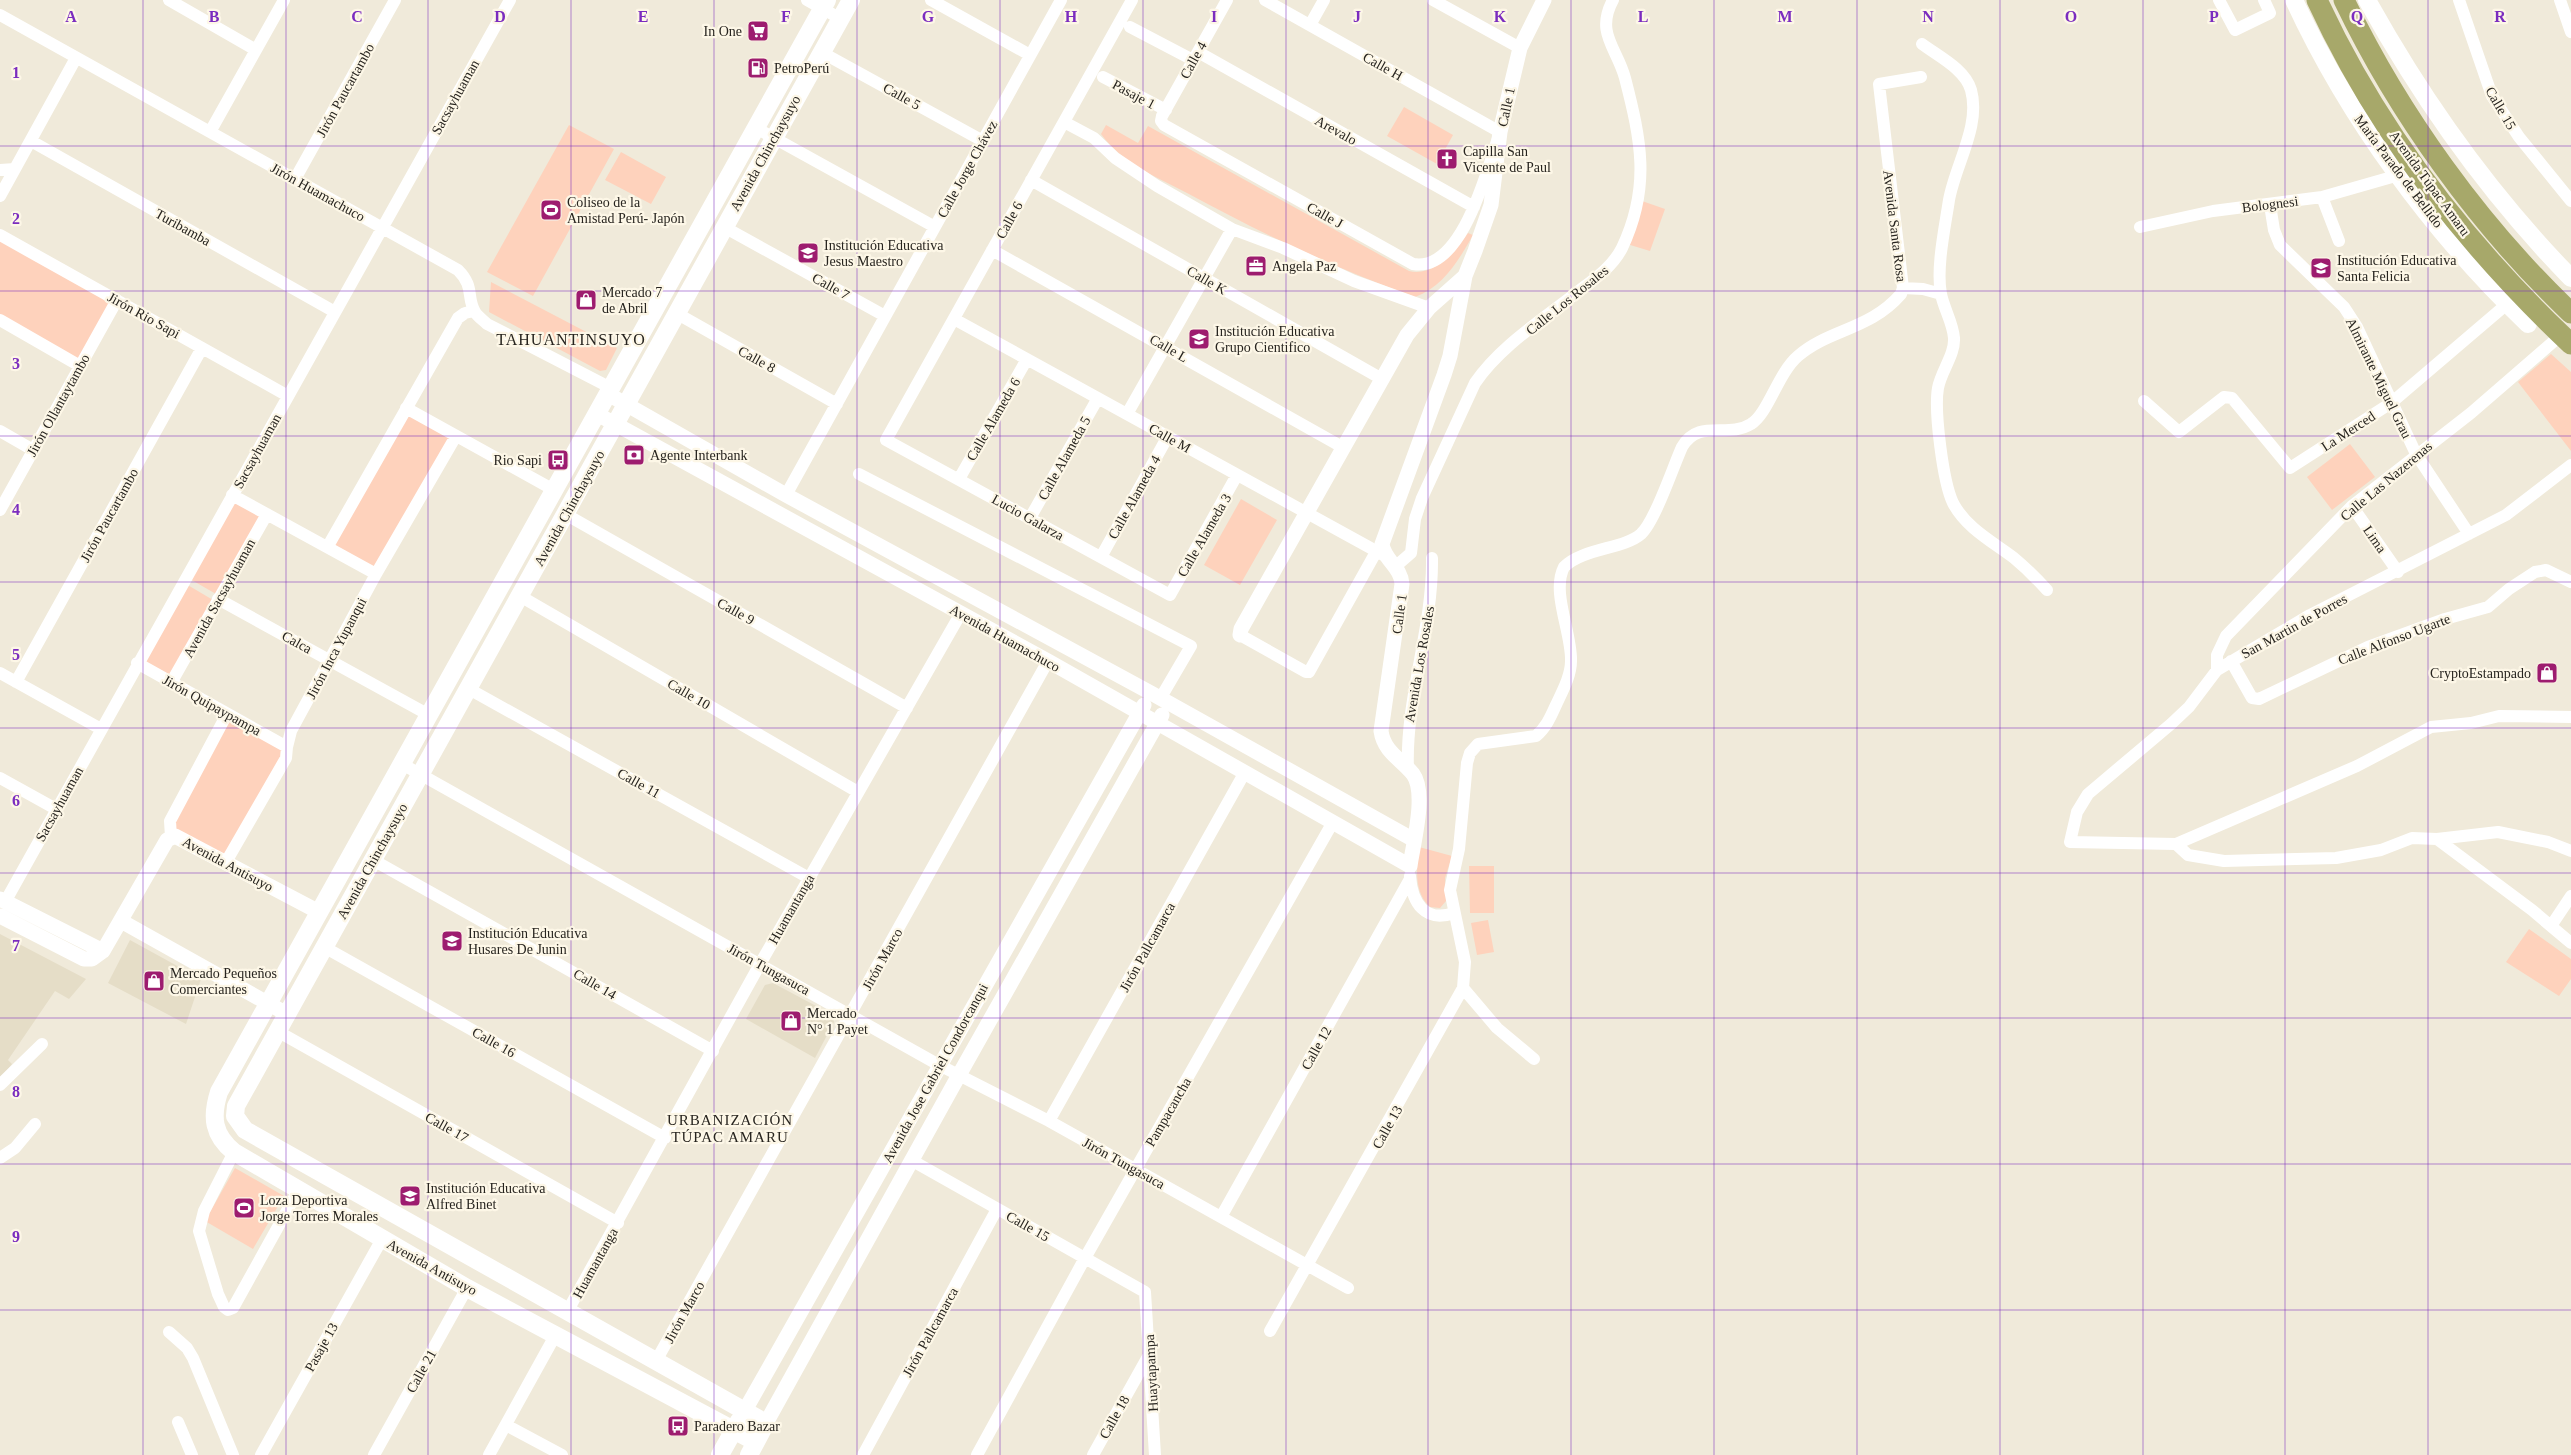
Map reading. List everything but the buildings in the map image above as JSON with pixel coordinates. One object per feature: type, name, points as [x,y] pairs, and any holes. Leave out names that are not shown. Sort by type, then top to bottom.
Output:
[{"type":"highway","name":"Avenida Túpac Amaru","points":[[2317,0],[2356,76],[2394,136],[2431,189],[2471,239],[2514,299],[2534,319],[2566,340]]},
{"type":"highway","name":"Avenida Túpac Amaru","points":[[2359,2],[2378,63],[2452,176],[2491,226],[2563,292],[2571,313]]},
{"type":"main road","name":"Avenida Chinchaysuyo","points":[[287,1014],[851,0]]},
{"type":"main road","name":"María Parado de Bellido","points":[[2294,0],[2342,90],[2399,175],[2474,269],[2514,299]]},
{"type":"main road","name":"Avenida Túpac Amaru","points":[[2359,2],[2470,162],[2510,212],[2571,278]]},
{"type":"main road","name":"Avenida Chinchaysuyo","points":[[268,1004],[825,4]]},
{"type":"main road","name":"Avenida Antisuyo","points":[[268,1004],[219,1092],[214,1106],[213,1120],[218,1135],[224,1144],[234,1152],[467,1288],[556,1334],[733,1431],[752,1449]]},
{"type":"main road","name":"Avenida Antisuyo","points":[[287,1014],[236,1106],[235,1116],[238,1123],[246,1130],[766,1423]]},
{"type":"main road","name":"Avenida Jose Gabriel Condorcanqui","points":[[720,1455],[744,1412]]},
{"type":"main road","name":"Avenida Jose Gabriel Condorcanqui","points":[[752,1449],[766,1423]]},
{"type":"street","points":[[169,0],[256,50]]},
{"type":"street","points":[[210,132],[284,0]]},
{"type":"street","name":"Jirón Paucartambo","points":[[295,179],[395,0]]},
{"type":"street","name":"Sacsayhuaman","points":[[2,900],[101,729],[510,0]]},
{"type":"street","points":[[807,0],[825,4],[841,18]]},
{"type":"street","points":[[931,0],[1030,55]]},
{"type":"street","name":"Calle Jorge Chávez","points":[[786,495],[1061,0]]},
{"type":"street","name":"Calle 6","points":[[886,440],[1132,0]]},
{"type":"street","name":"Calle 4","points":[[1163,116],[1227,0]]},
{"type":"street","name":"Calle H","points":[[1265,0],[1500,132]]},
{"type":"street","points":[[1310,25],[1324,0]]},
{"type":"street","points":[[1433,0],[1520,48]]},
{"type":"street","name":"Calle 1","points":[[1410,873],[1419,795],[1417,783],[1408,770],[1388,749],[1381,731],[1402,593],[1402,575],[1386,559],[1382,544],[1450,356],[1465,276],[1491,205],[1500,132],[1520,48],[1544,0]]},
{"type":"street","name":"Calle Los Rosales","points":[[1386,559],[1410,553],[1415,520],[1422,498],[1475,382],[1492,360],[1610,265],[1622,247],[1633,220],[1641,188],[1642,161],[1625,79],[1608,39],[1607,14],[1613,0]]},
{"type":"street","points":[[2219,0],[2235,30],[2270,13],[2264,0]]},
{"type":"street","name":"Calle 15","points":[[2459,0],[2492,96],[2519,137],[2571,201]]},
{"type":"street","points":[[2560,0],[2571,32]]},
{"type":"street","name":"Jirón Huamachuco","points":[[0,16],[458,270],[467,279],[474,311]]},
{"type":"street","name":"Arevalo","points":[[1130,27],[1196,56],[1474,207]]},
{"type":"street","points":[[1922,44],[1960,73],[1971,90],[1972,100],[1970,129],[1950,199],[1940,278],[1941,294],[1954,339],[1938,387],[1937,422],[1953,502],[1968,522],[2025,567],[2046,590]]},
{"type":"street","name":"Calle 5","points":[[821,52],[983,141]]},
{"type":"street","points":[[0,196],[4,182],[15,169],[31,142],[76,58]]},
{"type":"street","name":"Pasaje 1","points":[[1103,77],[1163,116]]},
{"type":"street","name":"Avenida Santa Rosa","points":[[1454,913],[1451,881],[1459,849],[1470,753],[1478,744],[1536,736],[1546,725],[1567,679],[1571,662],[1560,584],[1564,567],[1577,558],[1640,534],[1650,520],[1688,437],[1704,430],[1734,429],[1752,424],[1758,417],[1782,374],[1796,357],[1818,343],[1874,318],[1896,300],[1904,288],[1879,84],[1921,77]]},
{"type":"street","name":"Calle J","points":[[1163,116],[1169,128],[1413,264],[1430,262],[1448,249],[1463,231],[1474,207],[1500,132]]},
{"type":"street","points":[[1064,122],[1094,138],[1115,158],[1157,186],[1232,228],[1283,248],[1354,282],[1429,308]]},
{"type":"street","points":[[756,128],[935,227]]},
{"type":"street","name":"Turibamba","points":[[31,142],[335,312]]},
{"type":"street","points":[[0,170],[15,169]]},
{"type":"street","name":"Bolognesi","points":[[2140,227],[2213,211],[2322,197],[2399,175]]},
{"type":"street","name":"Calle K","points":[[1031,180],[1382,379]]},
{"type":"street","points":[[2322,197],[2339,241]]},
{"type":"street","name":"Almirante Miguel Grau","points":[[2270,205],[2274,230],[2280,246],[2344,307],[2357,327],[2389,391],[2391,403],[2416,454],[2469,534]]},
{"type":"street","name":"Calle 7","points":[[724,227],[886,316]]},
{"type":"street","points":[[1127,414],[1232,228]]},
{"type":"street","name":"Jirón Rio Sapi","points":[[0,235],[288,396]]},
{"type":"street","name":"Calle L","points":[[992,250],[1344,448]]},
{"type":"street","name":"Calle 1","points":[[1240,635],[1241,628],[1407,335],[1429,308],[1465,276]]},
{"type":"street","points":[[1904,288],[1923,289],[1941,294]]},
{"type":"street","points":[[2534,319],[2563,292]]},
{"type":"street","name":"La Merced","points":[[2144,401],[2179,432],[2224,397],[2232,398],[2290,468],[2391,403],[2514,299]]},
{"type":"street","name":"Jirón Ollantaytambo","points":[[0,510],[117,300]]},
{"type":"street","points":[[328,546],[458,318],[465,313],[474,311],[486,324],[610,391]]},
{"type":"street","name":"Calle 8","points":[[676,313],[837,404]]},
{"type":"street","name":"Calle M","points":[[954,319],[1168,436],[1386,559]]},
{"type":"street","points":[[0,320],[80,366]]},
{"type":"street","name":"Calle Las Nazerenas","points":[[2217,670],[2217,655],[2226,636],[2352,506],[2416,454],[2566,340]]},
{"type":"street","name":"Jirón Paucartambo","points":[[16,682],[202,348]]},
{"type":"street","name":"Calle Alameda 6","points":[[959,479],[1027,360]]},
{"type":"street","name":"Avenida Huamachuco","points":[[610,391],[626,404],[786,495],[1414,840]]},
{"type":"street","name":"Calle Alameda 5","points":[[1030,518],[1098,398]]},
{"type":"street","points":[[406,408],[554,490]]},
{"type":"street","name":"Avenida Huamachuco","points":[[597,414],[961,613],[1245,772],[1333,822],[1410,873]]},
{"type":"street","points":[[0,431],[33,450]]},
{"type":"street","name":"Jirón Inca Yupanqui","points":[[226,862],[286,758],[286,747],[292,731],[376,574],[456,436]]},
{"type":"street","name":"Calle Alameda 4","points":[[1101,557],[1168,436]]},
{"type":"street","name":"Lucio Galarza","points":[[886,440],[1170,595]]},
{"type":"street","name":"San Martin de Porres","points":[[2176,844],[2070,842],[2077,812],[2088,794],[2157,737],[2189,707],[2217,670],[2310,615],[2398,572],[2506,515],[2571,465]]},
{"type":"street","points":[[859,474],[1191,646],[1160,699]]},
{"type":"street","name":"Calle Alameda 3","points":[[1170,595],[1238,475]]},
{"type":"street","points":[[232,495],[376,574]]},
{"type":"street","name":"Lima","points":[[2352,506],[2398,572]]},
{"type":"street","name":"Avenida Sacsayhuaman","points":[[172,683],[267,514]]},
{"type":"street","name":"Calle 9","points":[[565,514],[907,708]]},
{"type":"street","name":"Avenida Los Rosales","points":[[1408,770],[1408,728],[1431,600],[1432,558]]},
{"type":"street","points":[[1240,635],[1309,672],[1386,559]]},
{"type":"street","name":"Calle Alfonso Ugarte","points":[[2231,662],[2248,694],[2252,698],[2259,699],[2368,647],[2445,619],[2488,607],[2509,589],[2535,572],[2546,570],[2571,582]]},
{"type":"street","name":"Calle 10","points":[[520,596],[858,792]]},
{"type":"street","name":"Calca","points":[[218,599],[429,715]]},
{"type":"street","name":"Huamantanga","points":[[567,1312],[760,964],[961,613]]},
{"type":"street","name":"Jirón Marco","points":[[656,1361],[1048,662]]},
{"type":"street","name":"Jirón Quipaypampa","points":[[137,663],[286,747]]},
{"type":"street","points":[[0,673],[101,729]]},
{"type":"street","name":"Calle 11","points":[[469,689],[809,878]]},
{"type":"street","name":"Avenida Jose Gabriel Condorcanqui","points":[[744,1412],[1139,713],[1160,699]]},
{"type":"street","name":"Avenida Jose Gabriel Condorcanqui","points":[[766,1423],[911,1160],[1158,723],[1160,699]]},
{"type":"street","points":[[171,836],[170,821],[227,714]]},
{"type":"street","points":[[2571,717],[2500,716],[2471,723],[2431,727],[2356,766],[2176,844],[2188,855],[2224,861],[2336,858],[2381,850],[2412,838],[2437,839],[2498,832],[2548,842],[2571,851]]},
{"type":"street","name":"Jirón Tungasuca","points":[[402,764],[939,1065],[1136,1169],[1348,1288]]},
{"type":"street","name":"Jirón Pallcamarca","points":[[1049,1122],[1245,772]]},
{"type":"street","points":[[0,778],[56,808]]},
{"type":"street","name":"Pampacancha","points":[[977,1455],[1085,1258],[1333,822]]},
{"type":"street","name":"Avenida Antisuyo","points":[[103,951],[171,836],[180,838],[319,912]]},
{"type":"street","points":[[2437,839],[2571,943]]},
{"type":"street","name":"Calle 14","points":[[373,860],[713,1051]]},
{"type":"street","points":[[1410,873],[1414,897],[1424,911],[1437,917],[1454,913]]},
{"type":"street","name":"Calle 12","points":[[1221,1217],[1410,873]]},
{"type":"street","points":[[2550,926],[2571,896]]},
{"type":"street","points":[[0,916],[84,959],[92,959],[103,951],[2,900]]},
{"type":"street","name":"Calle 13","points":[[1270,1331],[1463,988],[1465,962],[1454,913]]},
{"type":"street","points":[[120,921],[287,1014]]},
{"type":"street","name":"Calle 16","points":[[324,947],[665,1138]]},
{"type":"street","points":[[1463,988],[1498,1028],[1534,1059]]},
{"type":"street","name":"Calle 17","points":[[277,1032],[618,1223]]},
{"type":"street","points":[[0,1085],[42,1044]]},
{"type":"street","points":[[0,1158],[15,1148],[35,1124]]},
{"type":"street","points":[[234,1152],[204,1211],[199,1231],[218,1294],[224,1307],[228,1310],[234,1308],[299,1189]]},
{"type":"street","name":"Calle 15","points":[[911,1160],[1146,1292]]},
{"type":"street","name":"Jirón Pallcamarca","points":[[863,1455],[998,1209]]},
{"type":"street","name":"Pasaje 13","points":[[261,1455],[382,1239]]},
{"type":"street","name":"Calle 21","points":[[374,1455],[467,1288]]},
{"type":"street","name":"Huaytapampa","points":[[1146,1292],[1155,1455]]},
{"type":"street","points":[[169,1332],[187,1348],[193,1358],[233,1455]]},
{"type":"street","points":[[489,1455],[556,1334]]},
{"type":"street","name":"Calle 18","points":[[1092,1455],[1150,1353]]},
{"type":"street","points":[[178,1422],[192,1455]]},
{"type":"street","points":[[506,1425],[562,1455]]},
{"type":"shaded area","points":[[1404,107],[1453,135],[1437,164],[1387,136]]},
{"type":"shaded area","name":"Coliseo de la Amistad Perú- Japón","points":[[569,125],[614,149],[533,296],[487,272]]},
{"type":"shaded area","points":[[1106,125],[1138,143],[1148,126],[1409,271],[1418,272],[1436,266],[1450,255],[1468,233],[1473,235],[1456,263],[1442,280],[1434,287],[1415,297],[1356,275],[1299,250],[1152,175],[1129,161],[1109,144],[1101,134]]},
{"type":"shaded area","points":[[621,152],[666,177],[651,204],[605,180]]},
{"type":"shaded area","points":[[1642,201],[1665,209],[1650,251],[1627,244]]},
{"type":"shaded area","points":[[0,240],[111,301],[77,360],[0,316]]},
{"type":"shaded area","points":[[491,282],[617,348],[606,370],[600,371],[489,312]]},
{"type":"shaded area","points":[[2551,354],[2571,372],[2571,451],[2518,382]]},
{"type":"shaded area","points":[[407,413],[452,438],[376,569],[332,545]]},
{"type":"shaded area","points":[[2350,444],[2375,477],[2332,510],[2307,477]]},
{"type":"shaded area","points":[[1241,499],[1277,520],[1240,585],[1204,565]]},
{"type":"shaded area","points":[[233,502],[261,516],[216,594],[190,579]]},
{"type":"shaded area","points":[[186,584],[213,600],[171,678],[143,662]]},
{"type":"shaded area","points":[[229,721],[284,751],[225,856],[171,826]]},
{"type":"shaded area","points":[[1419,847],[1452,856],[1445,878],[1446,901],[1440,908],[1430,907],[1421,894],[1417,879]]},
{"type":"shaded area","points":[[1469,866],[1494,866],[1494,913],[1470,913]]},
{"type":"shaded area","points":[[1488,920],[1494,952],[1477,955],[1471,923]]},
{"type":"shaded area","points":[[2529,929],[2571,959],[2571,979],[2559,996],[2506,962]]},
{"type":"shaded area","points":[[0,934],[86,979],[69,999],[55,991],[8,1060],[12,1064],[0,1079]]},
{"type":"shaded area","name":"Mercado Pequeños Comerciantes","points":[[130,940],[201,979],[186,1024],[108,983]]},
{"type":"shaded area","name":"Mercado N° 1 Payet","points":[[773,983],[833,1015],[834,1022],[815,1058],[746,1019],[765,985]]},
{"type":"shaded area","name":"Loza Deportiva Jorge Torres Morales","points":[[235,1168],[284,1196],[253,1249],[205,1221]]},
{"type":"place","name":"In One","points":[[758,31]]},
{"type":"place","name":"PetroPerú","points":[[758,68]]},
{"type":"place","name":"Capilla San Vicente de Paul","points":[[1447,159]]},
{"type":"place","name":"Coliseo de la Amistad Perú- Japón","points":[[551,210]]},
{"type":"place","name":"Institución Educativa Jesus Maestro","points":[[808,253]]},
{"type":"place","name":"Angela Paz","points":[[1256,266]]},
{"type":"place","name":"Institución Educativa Santa Felicia","points":[[2321,268]]},
{"type":"place","name":"Mercado 7 de Abril","points":[[586,300]]},
{"type":"place","name":"Institución Educativa Grupo Cientifico","points":[[1199,339]]},
{"type":"place","name":"Agente Interbank","points":[[634,455]]},
{"type":"place","name":"Rio Sapi","points":[[558,460]]},
{"type":"place","name":"CryptoEstampado","points":[[2547,673]]},
{"type":"place","name":"Institución Educativa Husares De Junin","points":[[452,941]]},
{"type":"place","name":"Mercado Pequeños Comerciantes","points":[[154,981]]},
{"type":"place","name":"Mercado N° 1 Payet","points":[[791,1021]]},
{"type":"place","name":"Institución Educativa Alfred Binet","points":[[410,1196]]},
{"type":"place","name":"Loza Deportiva Jorge Torres Morales","points":[[244,1208]]},
{"type":"place","name":"Paradero Bazar","points":[[678,1426]]},
{"type":"district","name":"TAHUANTINSUYO","points":[[571,339]]},
{"type":"district","name":"URBANIZACIÓN TÚPAC AMARU","points":[[730,1128]]}]
